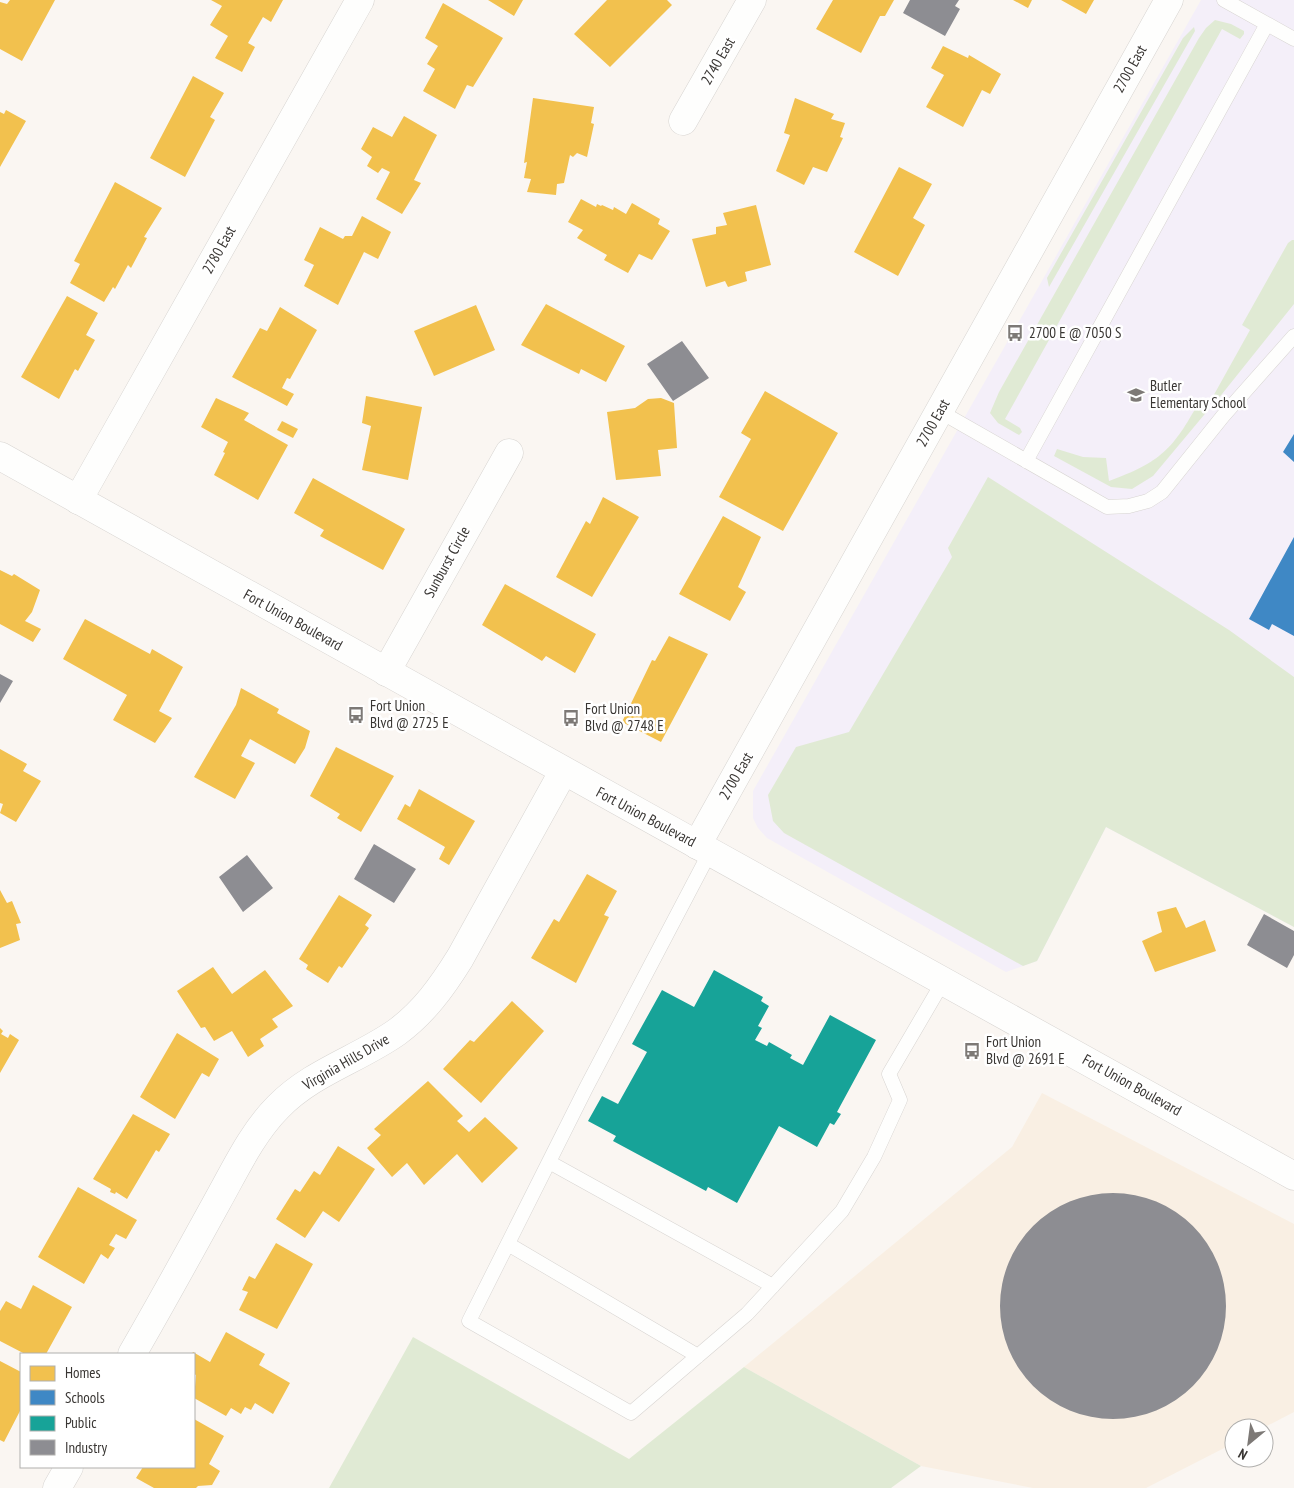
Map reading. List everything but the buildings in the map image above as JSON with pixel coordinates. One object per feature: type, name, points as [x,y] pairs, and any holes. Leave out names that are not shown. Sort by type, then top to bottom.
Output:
[{"type":"street","name":"2780 East","points":[[78,500],[360,0]]},
{"type":"street","name":"2740 East","points":[[684,121],[752,0]]},
{"type":"street","name":"2700 East","points":[[703,848],[939,411],[1169,0]]},
{"type":"street","name":"Sunburst Circle","points":[[386,672],[509,453]]},
{"type":"street","name":"Fort Union Boulevard","points":[[0,456],[563,772],[944,980],[1294,1176]]},
{"type":"street","name":"Virginia Hills Drive","points":[[133,1353],[238,1166],[257,1134],[278,1107],[301,1088],[336,1066],[396,1033],[423,1011],[441,988],[460,958],[563,772]]},
{"type":"street","points":[[57,1488],[68,1468]]},
{"type":"lane","points":[[1224,0],[1294,39]]},
{"type":"lane","points":[[1026,461],[1268,24]]},
{"type":"lane","points":[[939,411],[1107,507],[1129,506],[1148,501],[1162,492],[1222,416],[1294,336]]},
{"type":"lane","points":[[703,848],[469,1321],[631,1413],[747,1314],[842,1212],[874,1157],[900,1100],[889,1074],[944,980]]},
{"type":"lane","points":[[549,1162],[773,1286]]},
{"type":"lane","points":[[508,1244],[698,1356]]},
{"type":"shaded area","name":"Butler Elementary School","points":[[1201,0],[1294,0],[1294,927],[1106,827],[1037,961],[1006,972],[767,838],[758,828],[753,818],[753,791]]},
{"type":"shaded area","points":[[1042,1093],[1294,1224],[1294,1412],[1274,1422],[1274,1418],[1224,1418],[1224,1448],[1146,1488],[1033,1488],[921,1466],[744,1367],[1012,1147]]},
{"type":"green space","points":[[1215,20],[1231,24],[1244,31],[1244,34],[1240,39],[1222,29],[1005,419],[1020,428],[1022,432],[1019,435],[998,423],[990,413],[999,392],[1199,38]]},
{"type":"green space","points":[[1194,27],[1195,31],[1049,287],[1047,278],[1183,38]]},
{"type":"green space","points":[[1294,240],[1294,304],[1214,404],[1211,400],[1250,330],[1242,325],[1288,243]]},
{"type":"green space","points":[[1199,402],[1209,409],[1153,476],[1132,489],[1111,487],[1054,456],[1057,449],[1083,457],[1106,458],[1109,481],[1141,467],[1164,452],[1181,432]]},
{"type":"green space","points":[[988,477],[1229,630],[1294,677],[1294,927],[1106,827],[1037,961],[1023,966],[784,833],[773,821],[768,795],[796,747],[849,732],[952,557],[948,548]]},
{"type":"green space","points":[[413,1337],[629,1459],[744,1367],[921,1466],[891,1488],[329,1488]]},
{"type":"place","name":"2700 E @ 7050 S","points":[[1015,333]]},
{"type":"place","name":"Butler Elementary School","points":[[1136,395]]},
{"type":"place","name":"Fort Union Blvd @ 2725 E","points":[[356,715]]},
{"type":"place","name":"Fort Union Blvd @ 2748 E","points":[[571,718]]},
{"type":"place","name":"Fort Union Blvd @ 2691 E","points":[[972,1051]]}]
